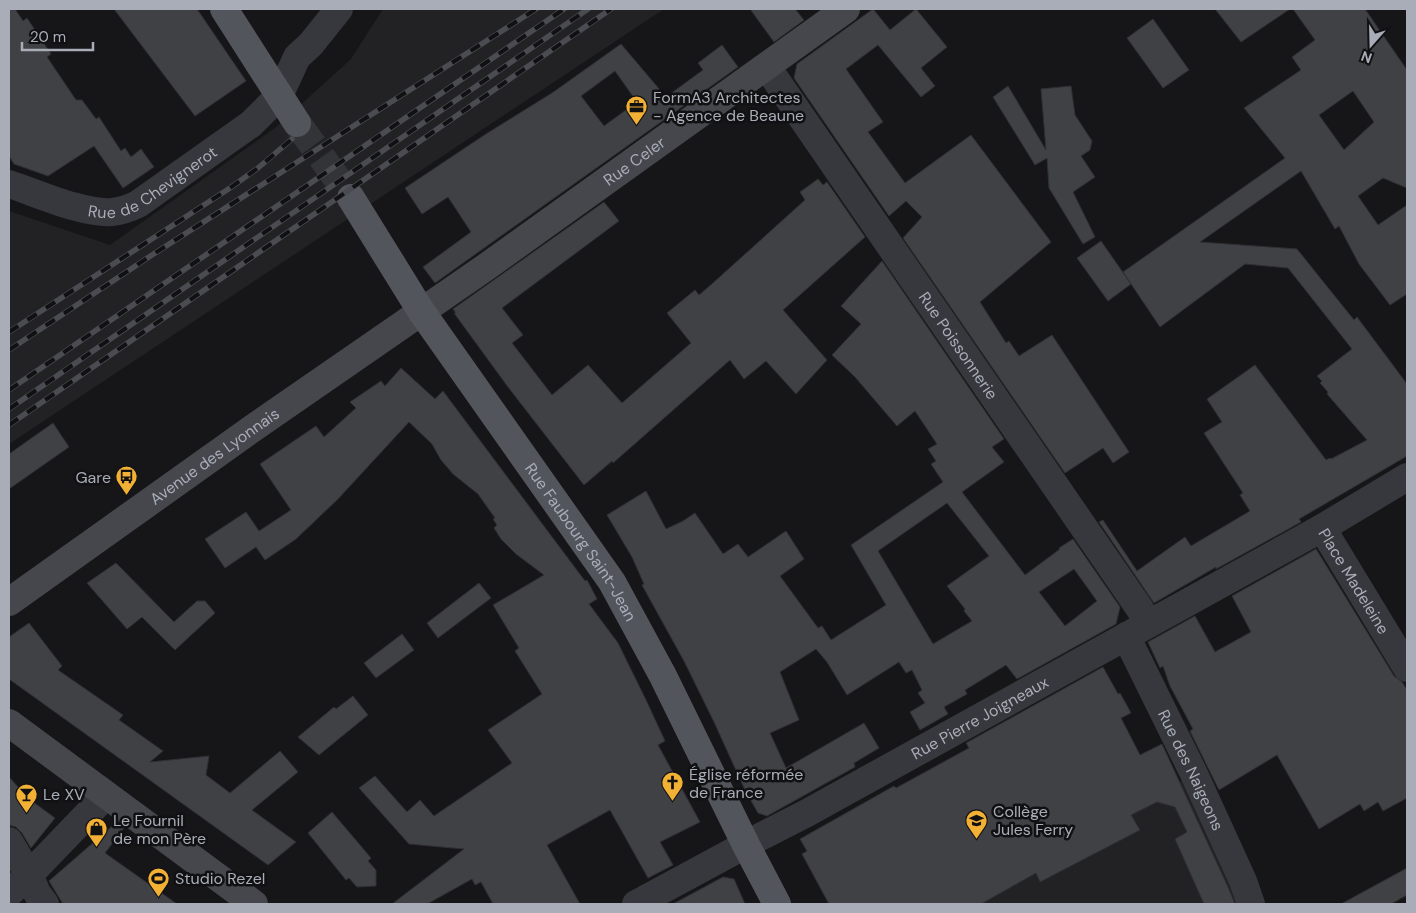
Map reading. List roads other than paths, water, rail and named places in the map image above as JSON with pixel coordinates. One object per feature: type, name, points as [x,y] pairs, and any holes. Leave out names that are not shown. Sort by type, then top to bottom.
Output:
[{"type":"main road","points":[[224,9],[297,123]]},
{"type":"main road","name":"Rue Faubourg Saint-Jean","points":[[351,198],[422,311],[612,582],[663,676],[777,904]]},
{"type":"street","name":"Rue de Chevignerot","points":[[9,184],[78,207],[112,212],[125,210],[148,198],[251,124],[279,96],[297,58],[311,44],[339,9]]},
{"type":"street","name":"Rue Celer","points":[[422,311],[846,9]]},
{"type":"street","name":"Rue Poissonnerie","points":[[766,67],[1134,600],[1137,630]]},
{"type":"street","name":"Avenue des Lyonnais","points":[[9,602],[422,311]]},
{"type":"street","name":"Place Madeleine","points":[[1407,477],[1322,528],[1407,668]]},
{"type":"street","name":"Rue Pierre Joigneaux","points":[[636,904],[807,813],[1322,528]]},
{"type":"street","name":"Rue des Naigeons","points":[[1137,630],[1195,776],[1243,881],[1251,904]]},
{"type":"street","points":[[11,728],[254,904]]},
{"type":"street","points":[[9,893],[106,796]]},
{"type":"street","points":[[9,841],[45,904]]},
{"type":"tunnel","points":[[297,123],[351,198]]},
{"type":"railway","points":[[9,350],[152,255],[536,9]]},
{"type":"railway","points":[[9,390],[564,9]]},
{"type":"railway","points":[[9,409],[588,9]]},
{"type":"railway","points":[[9,425],[611,9]]},
{"type":"railway","points":[[9,332],[230,188],[258,168],[292,139]]},
{"type":"place","name":"FormA3 Architectes - Agence de Beaune","points":[[637,125]]},
{"type":"place","name":"Gare","points":[[127,496]]},
{"type":"place","name":"Église réformée de France","points":[[673,802]]},
{"type":"place","name":"Le XV","points":[[27,813]]},
{"type":"place","name":"Collège Jules Ferry","points":[[977,839]]},
{"type":"place","name":"Le Fournil de mon Père","points":[[97,848]]},
{"type":"place","name":"Studio Rezel","points":[[159,897]]}]
